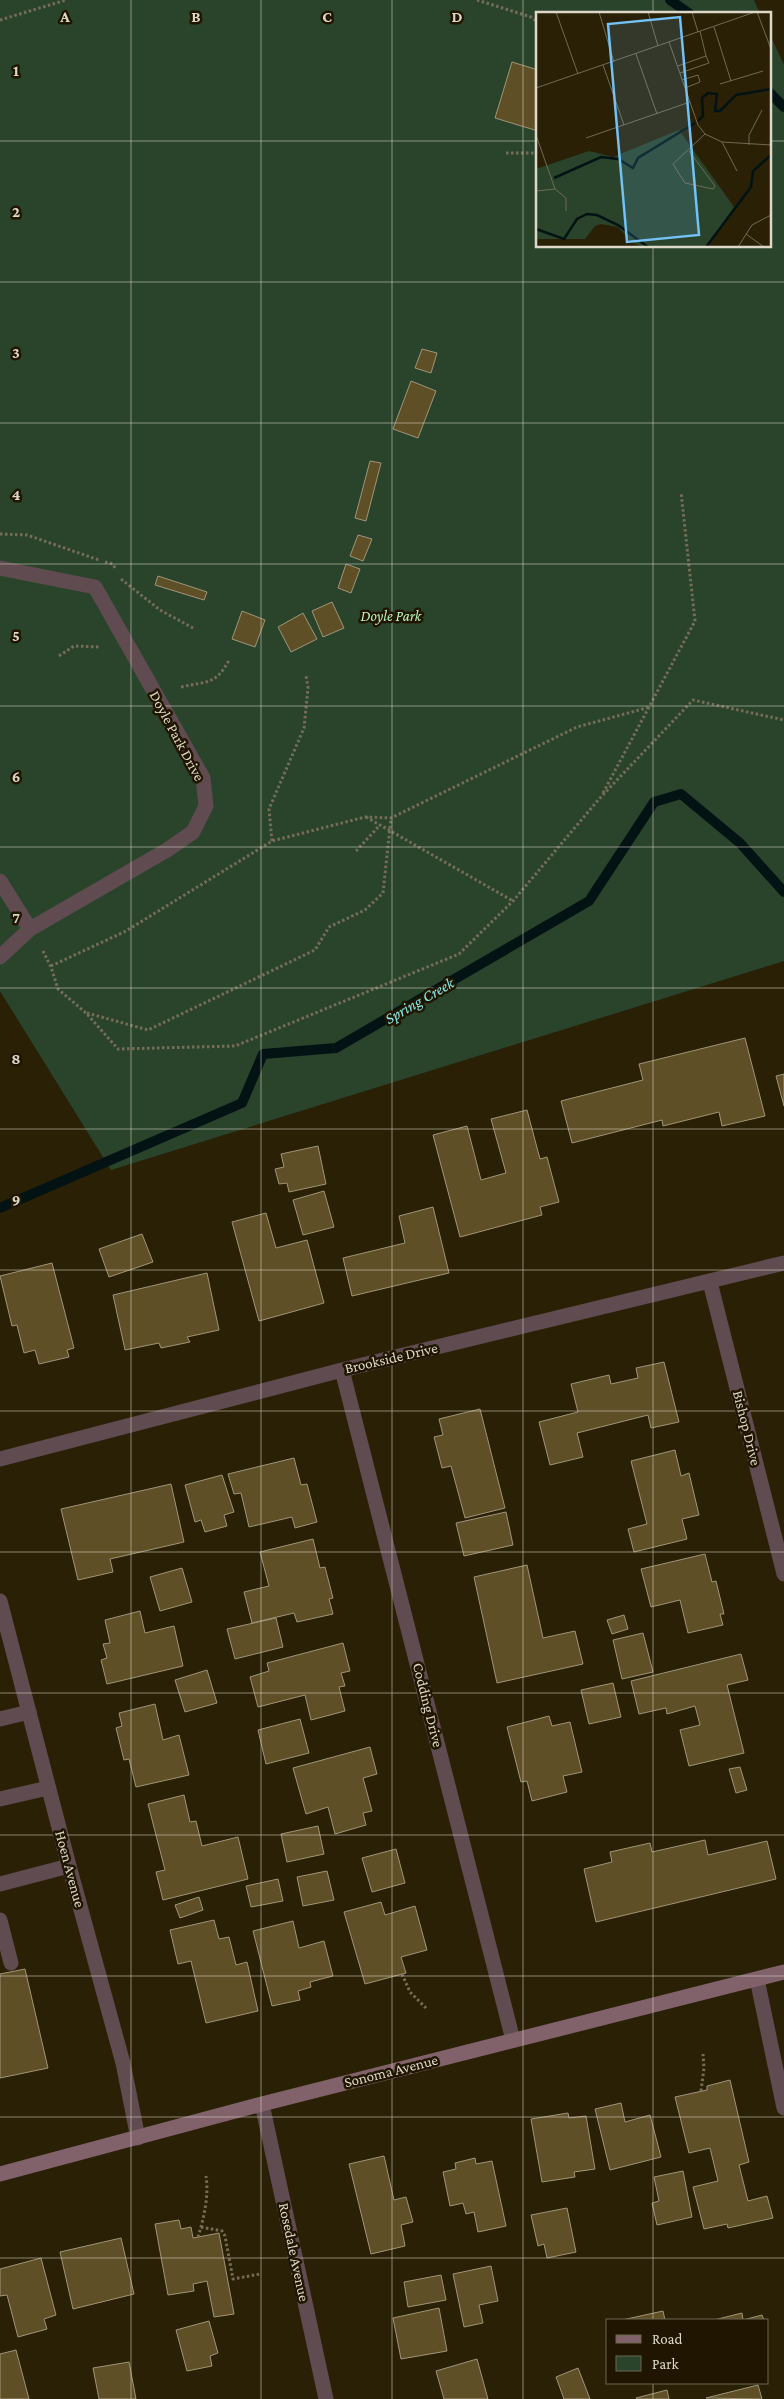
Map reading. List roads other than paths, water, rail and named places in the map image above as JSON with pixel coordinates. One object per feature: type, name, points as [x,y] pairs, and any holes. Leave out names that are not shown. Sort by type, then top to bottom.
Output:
[{"type":"street","name":"Doyle Park Drive","points":[[0,568],[95,587],[203,778],[206,806],[193,832],[167,850],[30,929],[0,956]]},
{"type":"street","points":[[0,881],[30,929]]},
{"type":"street","name":"Brookside Drive","points":[[0,1459],[342,1370],[784,1263]]},
{"type":"street","name":"Bishop Drive","points":[[710,1282],[784,1574]]},
{"type":"street","name":"Codding Drive","points":[[342,1370],[513,2040]]},
{"type":"street","name":"Hoen Avenue","points":[[0,1601],[3,1628],[29,1712],[123,2063],[138,2138]]},
{"type":"street","points":[[0,1718],[29,1712]]},
{"type":"street","points":[[0,1800],[48,1788]]},
{"type":"street","points":[[0,1884],[69,1866]]},
{"type":"street","points":[[0,1920],[11,1963]]},
{"type":"street","name":"Sonoma Avenue","points":[[0,2174],[262,2104],[784,1972]]},
{"type":"street","points":[[758,1979],[784,2108]]},
{"type":"street","name":"Rosedale Avenue","points":[[262,2104],[326,2399]]},
{"type":"waterway","points":[[670,0],[687,12]]},
{"type":"waterway","points":[[772,95],[784,107]]},
{"type":"waterway","name":"Spring Creek","points":[[0,1208],[242,1103],[263,1054],[336,1048],[589,901],[654,802],[681,794],[740,843],[784,892]]},
{"type":"park label","name":"Doyle Park","points":[[391,616]]}]
